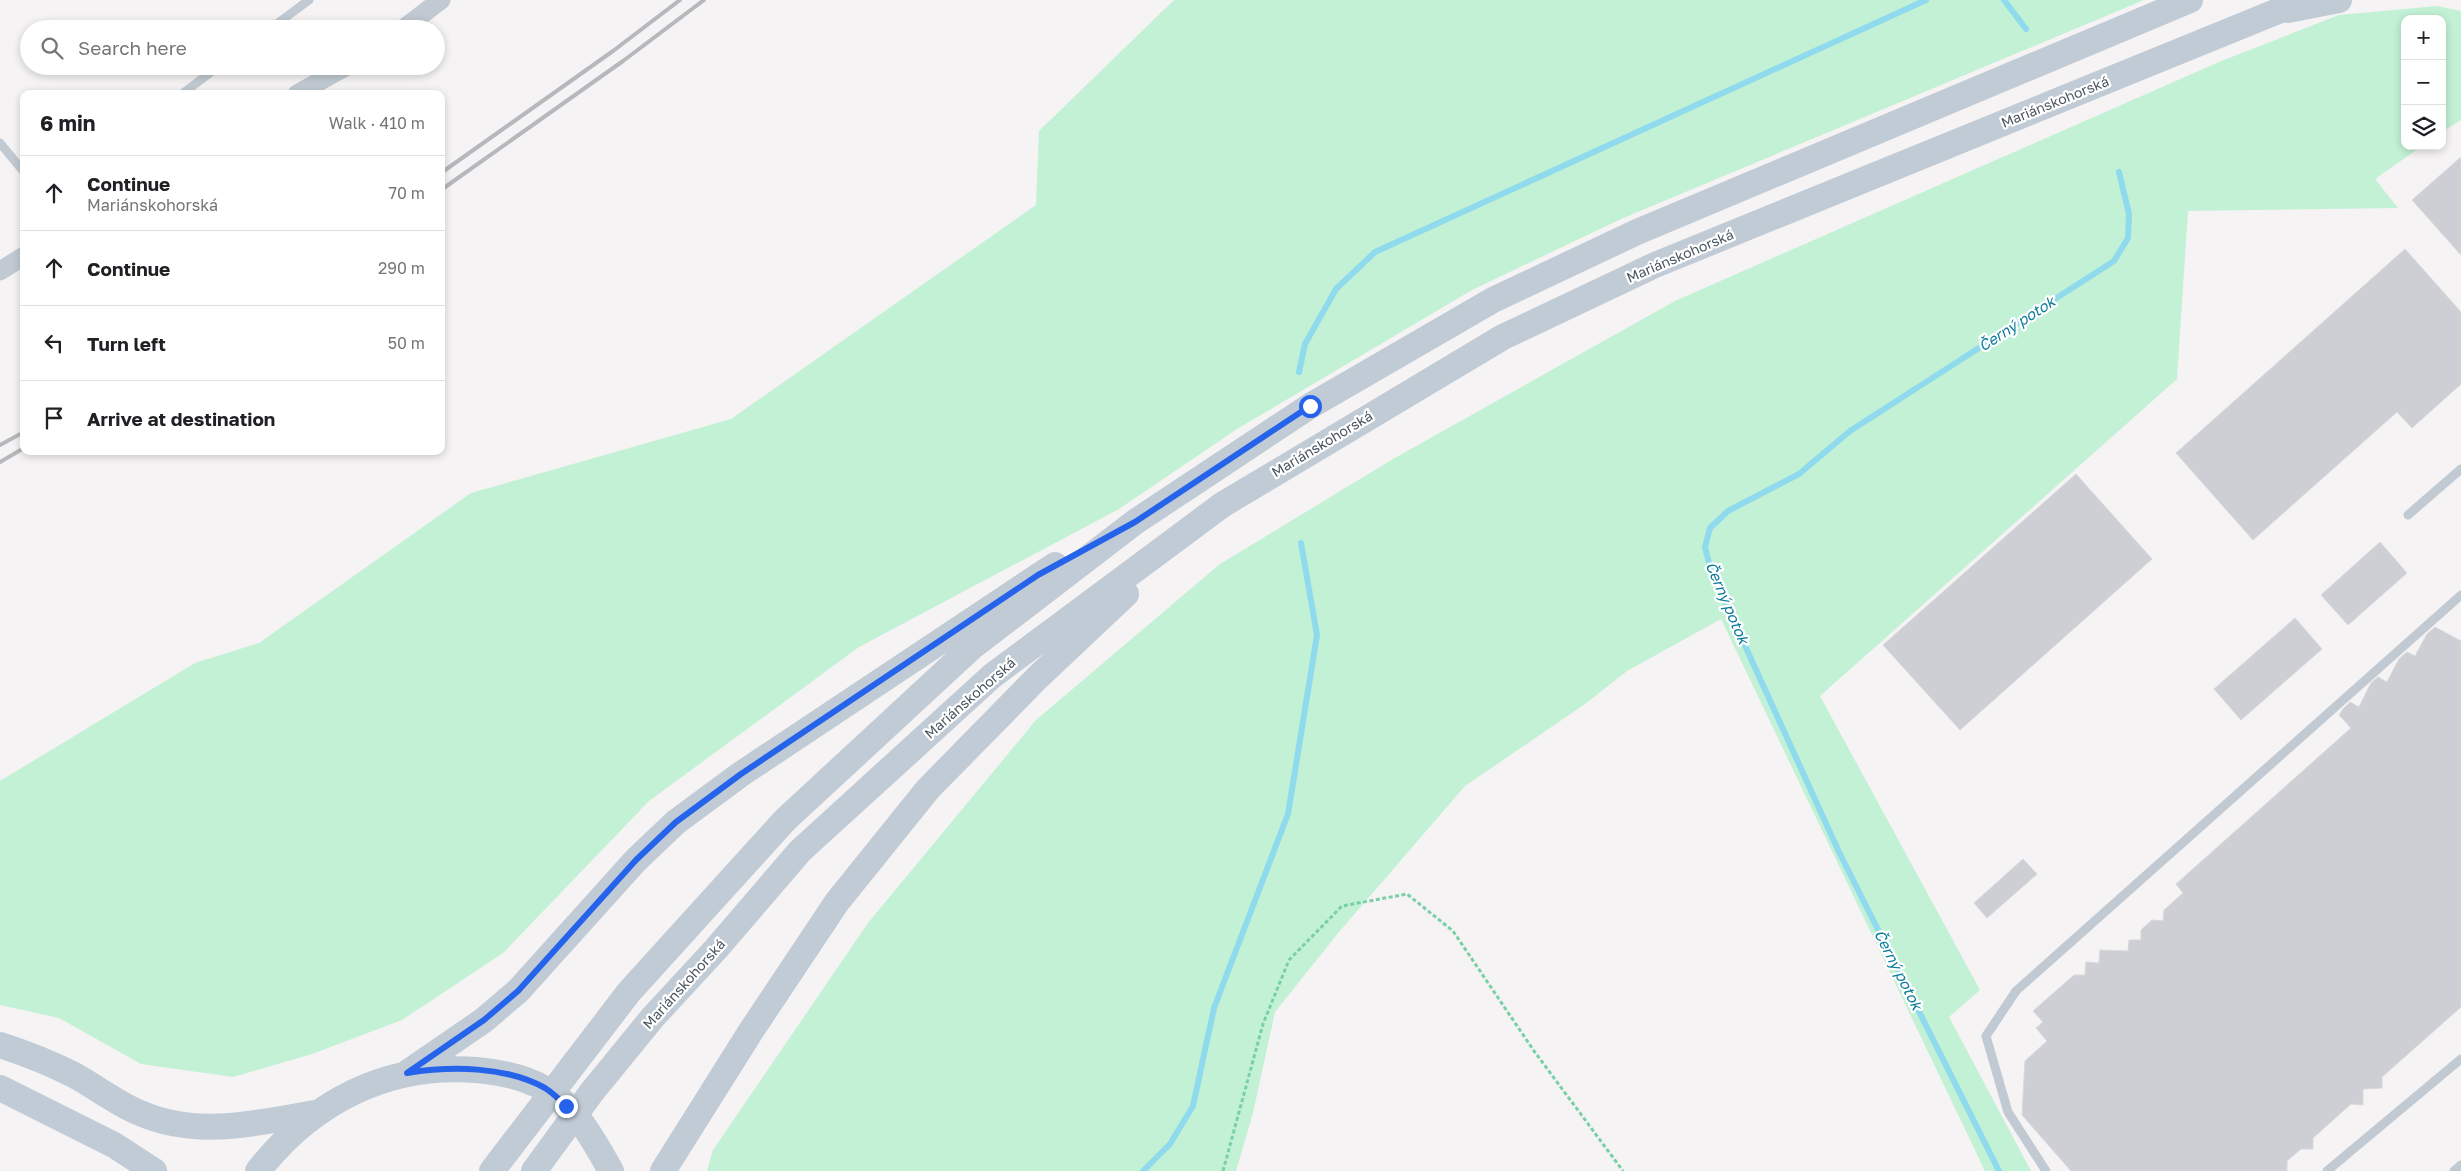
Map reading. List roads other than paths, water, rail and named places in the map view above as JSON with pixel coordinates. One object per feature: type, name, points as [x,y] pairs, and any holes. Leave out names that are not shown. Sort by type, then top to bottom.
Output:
[{"type":"main road","points":[[492,1171],[629,992],[785,820],[972,647],[1135,522],[1310,406],[1493,300],[1637,232],[2165,6],[2190,0]]},
{"type":"main road","name":"Mariánskohorská","points":[[534,1171],[591,1093],[653,1017],[715,950],[800,851],[992,676],[1222,505],[1502,336],[1637,274],[2305,0]]},
{"type":"main road","points":[[2275,12],[2339,0]]},
{"type":"main road","points":[[663,1171],[746,1040],[838,902],[928,789],[1036,678],[1222,505]]},
{"type":"main road","points":[[407,1073],[484,1020],[518,991],[636,860],[683,817],[741,774],[1030,580],[1135,522]]},
{"type":"main road","points":[[0,1045],[75,1076],[108,1097],[141,1113],[174,1123],[221,1127],[316,1112]]},
{"type":"main road","points":[[258,1171],[281,1144],[316,1112],[351,1093],[407,1073],[433,1069],[458,1069],[514,1077],[546,1089],[585,1126],[611,1171]]},
{"type":"main road","points":[[0,1088],[114,1145],[154,1171]]},
{"type":"street","points":[[414,20],[441,0]]},
{"type":"street","points":[[304,90],[331,75]]},
{"type":"street","points":[[0,271],[20,258]]},
{"type":"lane","points":[[282,20],[309,0]]},
{"type":"lane","points":[[187,90],[207,75]]},
{"type":"lane","points":[[0,143],[20,167]]},
{"type":"lane","points":[[2408,515],[2461,469]]},
{"type":"lane","points":[[2046,1171],[2008,1112],[1986,1036],[2016,991],[2461,595]]},
{"type":"lane","points":[[2327,1171],[2461,1059]]},
{"type":"lane","points":[[2454,1171],[2461,1165]]},
{"type":"waterway","points":[[1299,372],[1305,344],[1336,289],[1375,252],[1926,0]]},
{"type":"waterway","name":"Černý potok","points":[[2004,0],[2026,29]]},
{"type":"waterway","name":"Černý potok","points":[[1999,1171],[1839,852],[1711,571],[1705,547],[1710,528],[1728,511],[1799,474],[1850,431],[2114,261],[2128,238],[2129,214],[2119,172]]},
{"type":"waterway","points":[[1143,1171],[1170,1144],[1193,1106],[1214,1008],[1288,814],[1317,635],[1301,543]]},
{"type":"railway","points":[[445,170],[613,51],[680,0]]},
{"type":"railway","points":[[445,187],[623,61],[704,0]]},
{"type":"railway","points":[[0,445],[20,434]]},
{"type":"railway","points":[[0,462],[20,450]]}]
